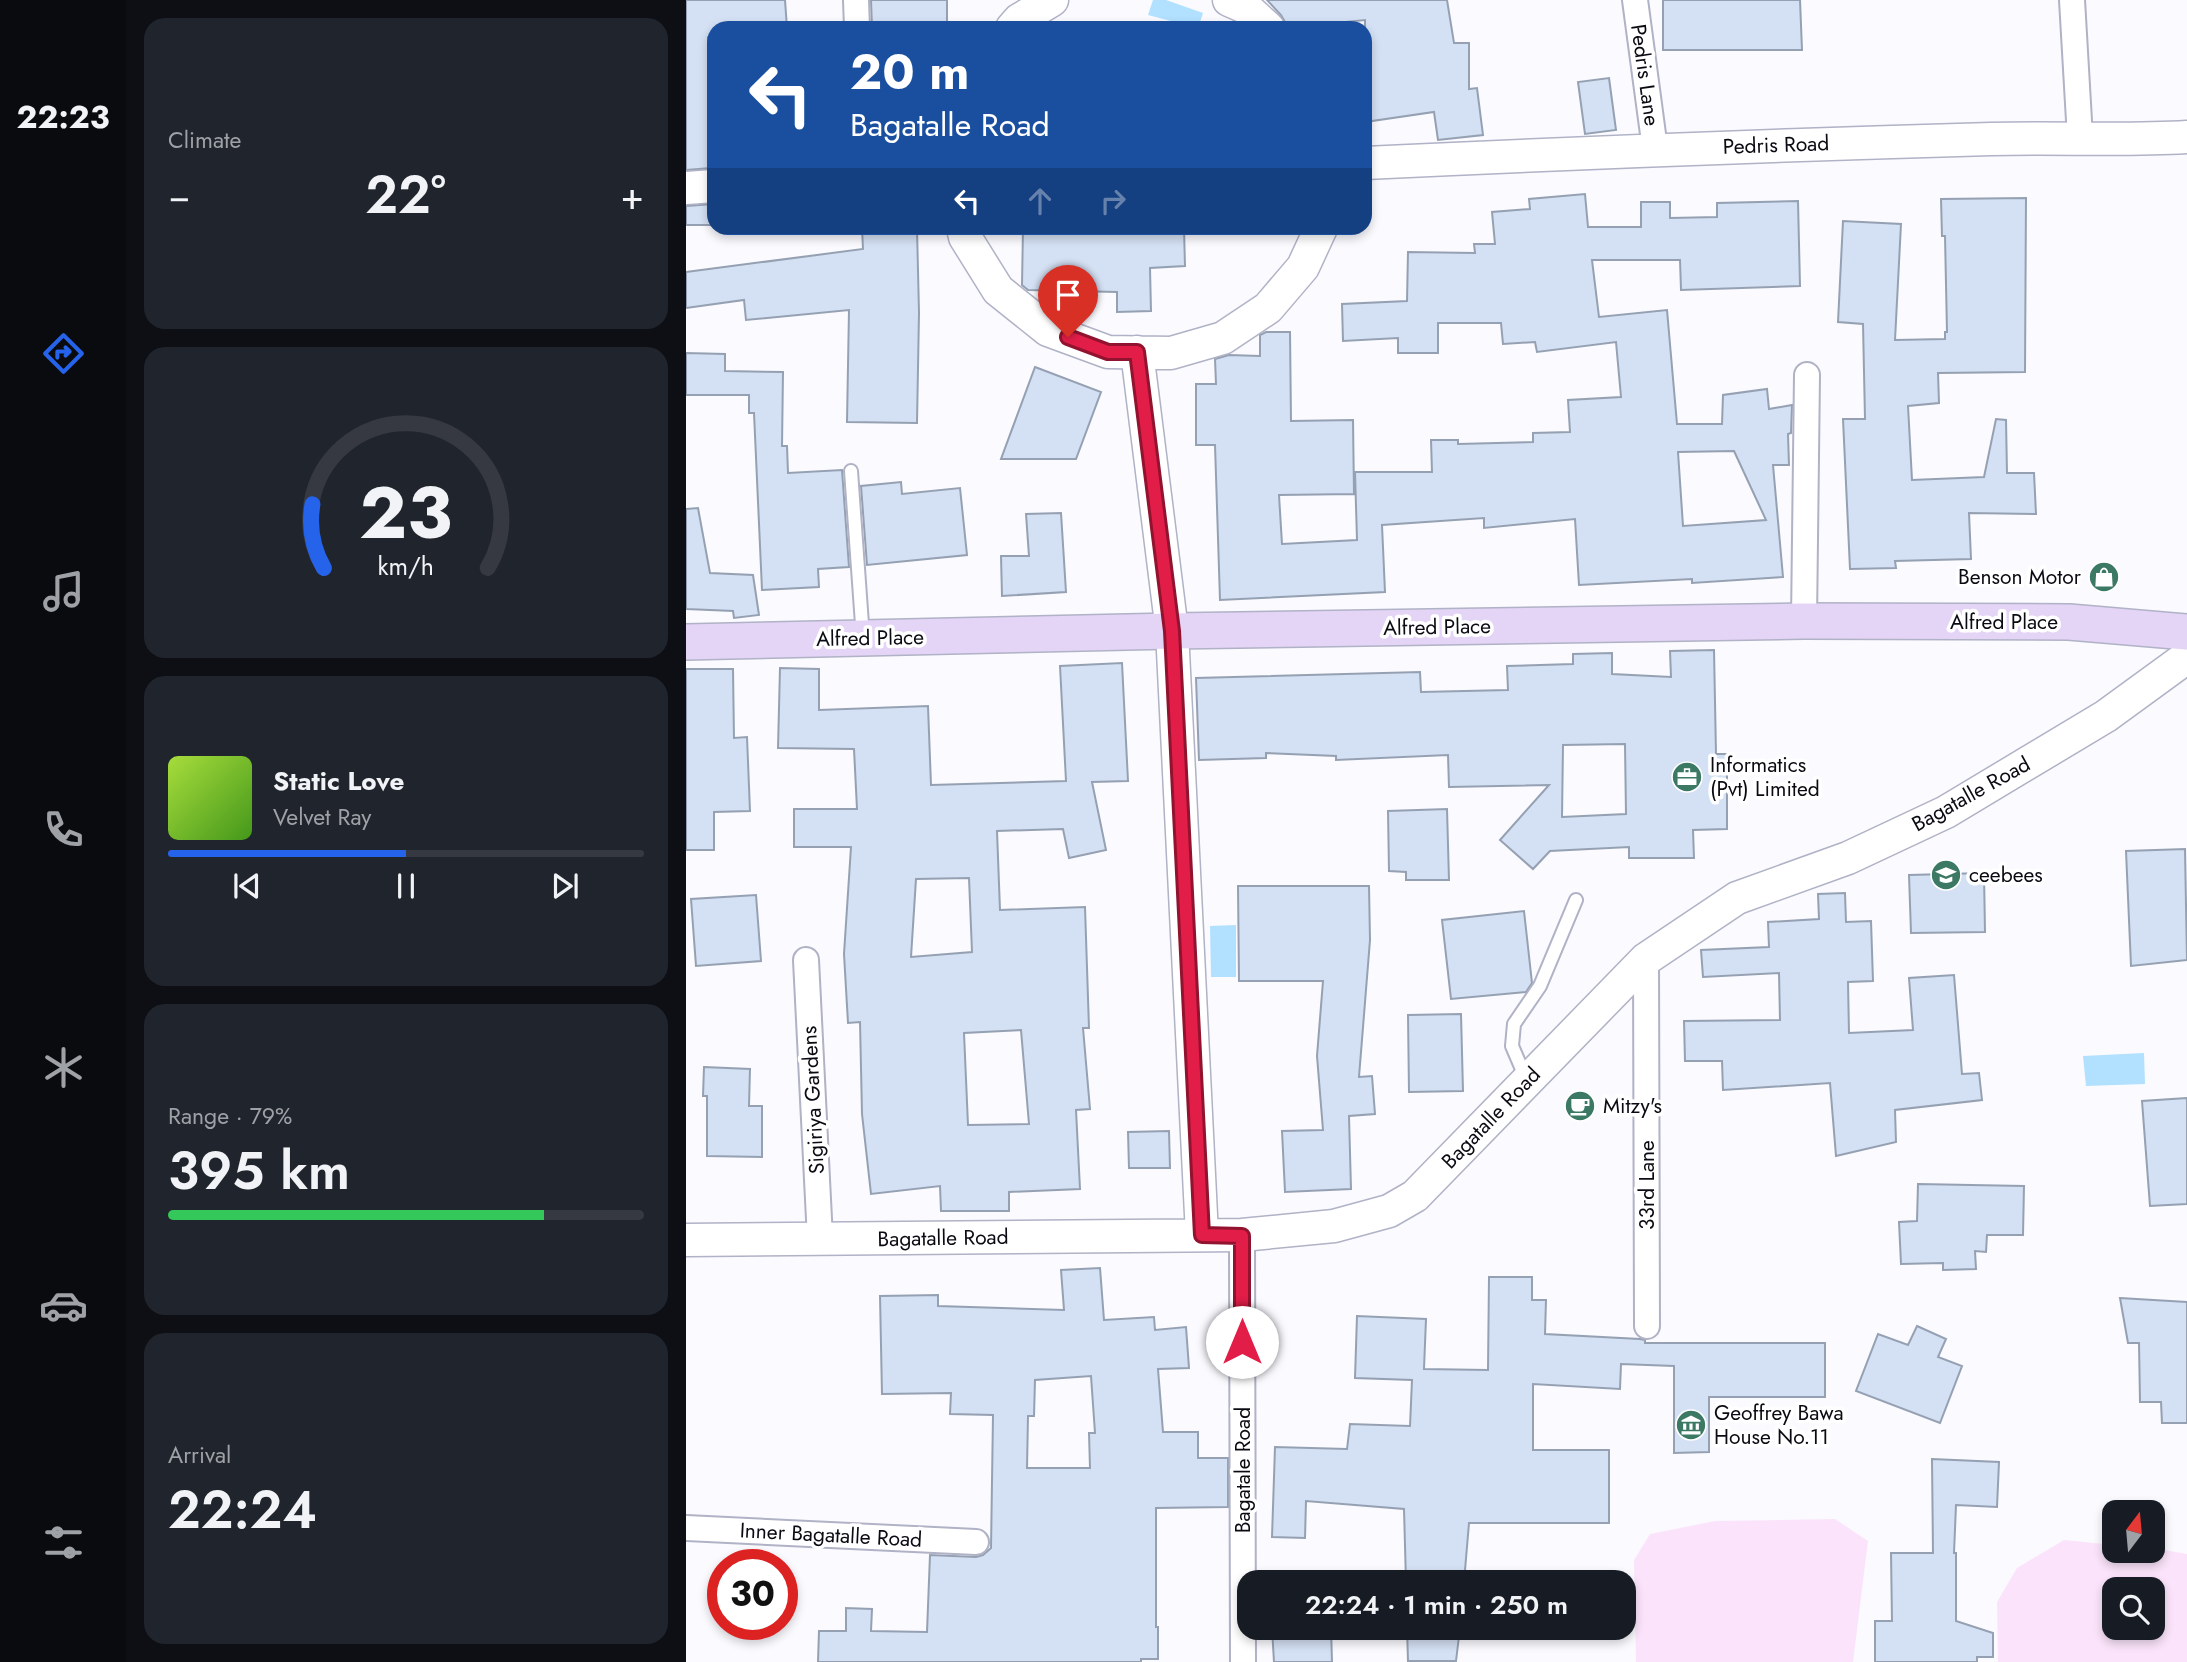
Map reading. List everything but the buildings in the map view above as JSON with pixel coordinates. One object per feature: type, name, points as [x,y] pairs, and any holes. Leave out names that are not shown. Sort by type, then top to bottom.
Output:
[{"type":"main road","name":"Alfred Place","points":[[686,642],[1804,621],[2069,622],[2187,632]]},
{"type":"street","points":[[856,0],[857,21]]},
{"type":"street","points":[[1018,21],[1052,0]]},
{"type":"street","points":[[1229,0],[1245,7],[1260,21]]},
{"type":"street","name":"Pedris Lane","points":[[1635,0],[1655,149]]},
{"type":"street","points":[[2072,0],[2080,138]]},
{"type":"street","name":"Pedris Road","points":[[1372,163],[1655,149],[2033,137],[2187,137]]},
{"type":"street","points":[[686,188],[707,186]]},
{"type":"street","points":[[965,235],[999,290],[1048,330],[1108,352],[1171,353],[1223,338],[1268,308],[1303,267],[1318,235]]},
{"type":"street","points":[[1137,352],[1172,631],[1202,1235]]},
{"type":"street","points":[[1804,621],[1807,375]]},
{"type":"street","name":"Bagatalle Road","points":[[686,1240],[1242,1236],[1334,1226],[1389,1211],[1415,1196],[1646,959],[1737,898],[1848,858],[1947,812],[2106,716],[2187,657]]},
{"type":"street","name":"33rd Lane","points":[[1646,959],[1647,1326]]},
{"type":"street","name":"Sigiriya Gardens","points":[[806,960],[820,1239]]},
{"type":"street","points":[[686,1230],[686,1250]]},
{"type":"street","name":"Bagatale Road","points":[[1242,1236],[1243,1662]]},
{"type":"street","name":"Inner Bagatalle Road","points":[[686,1528],[976,1542]]},
{"type":"lane","points":[[851,471],[863,638]]},
{"type":"lane","points":[[1527,1081],[1512,1046],[1514,1024],[1540,986],[1576,900]]},
{"type":"shaded area","points":[[1835,1519],[1868,1541],[1853,1662],[1636,1662],[1634,1560],[1650,1534],[1715,1521]]},
{"type":"shaded area","points":[[2064,1540],[2102,1544],[2102,1563],[2165,1563],[2165,1550],[2187,1554],[2187,1662],[1998,1662],[1997,1602],[2017,1568]]},
{"type":"water","points":[[1153,0],[1166,0],[1203,13],[1200,21],[1171,21],[1148,15]]},
{"type":"water","points":[[1236,925],[1236,977],[1211,977],[1210,926]]},
{"type":"water","points":[[2144,1053],[2145,1084],[2086,1086],[2083,1056]]},
{"type":"place","name":"Benson Motor","points":[[2104,577]]},
{"type":"place","name":"Informatics (Pvt) Limited","points":[[1687,777]]},
{"type":"place","name":"ceebees","points":[[1946,875]]},
{"type":"place","name":"Mitzy's","points":[[1580,1106]]},
{"type":"place","name":"Geoffrey Bawa House No.11","points":[[1691,1425]]},
{"type":"route","points":[[1068,337],[1108,352],[1137,352],[1172,631],[1202,1235],[1242,1236],[1242,1342]]}]
